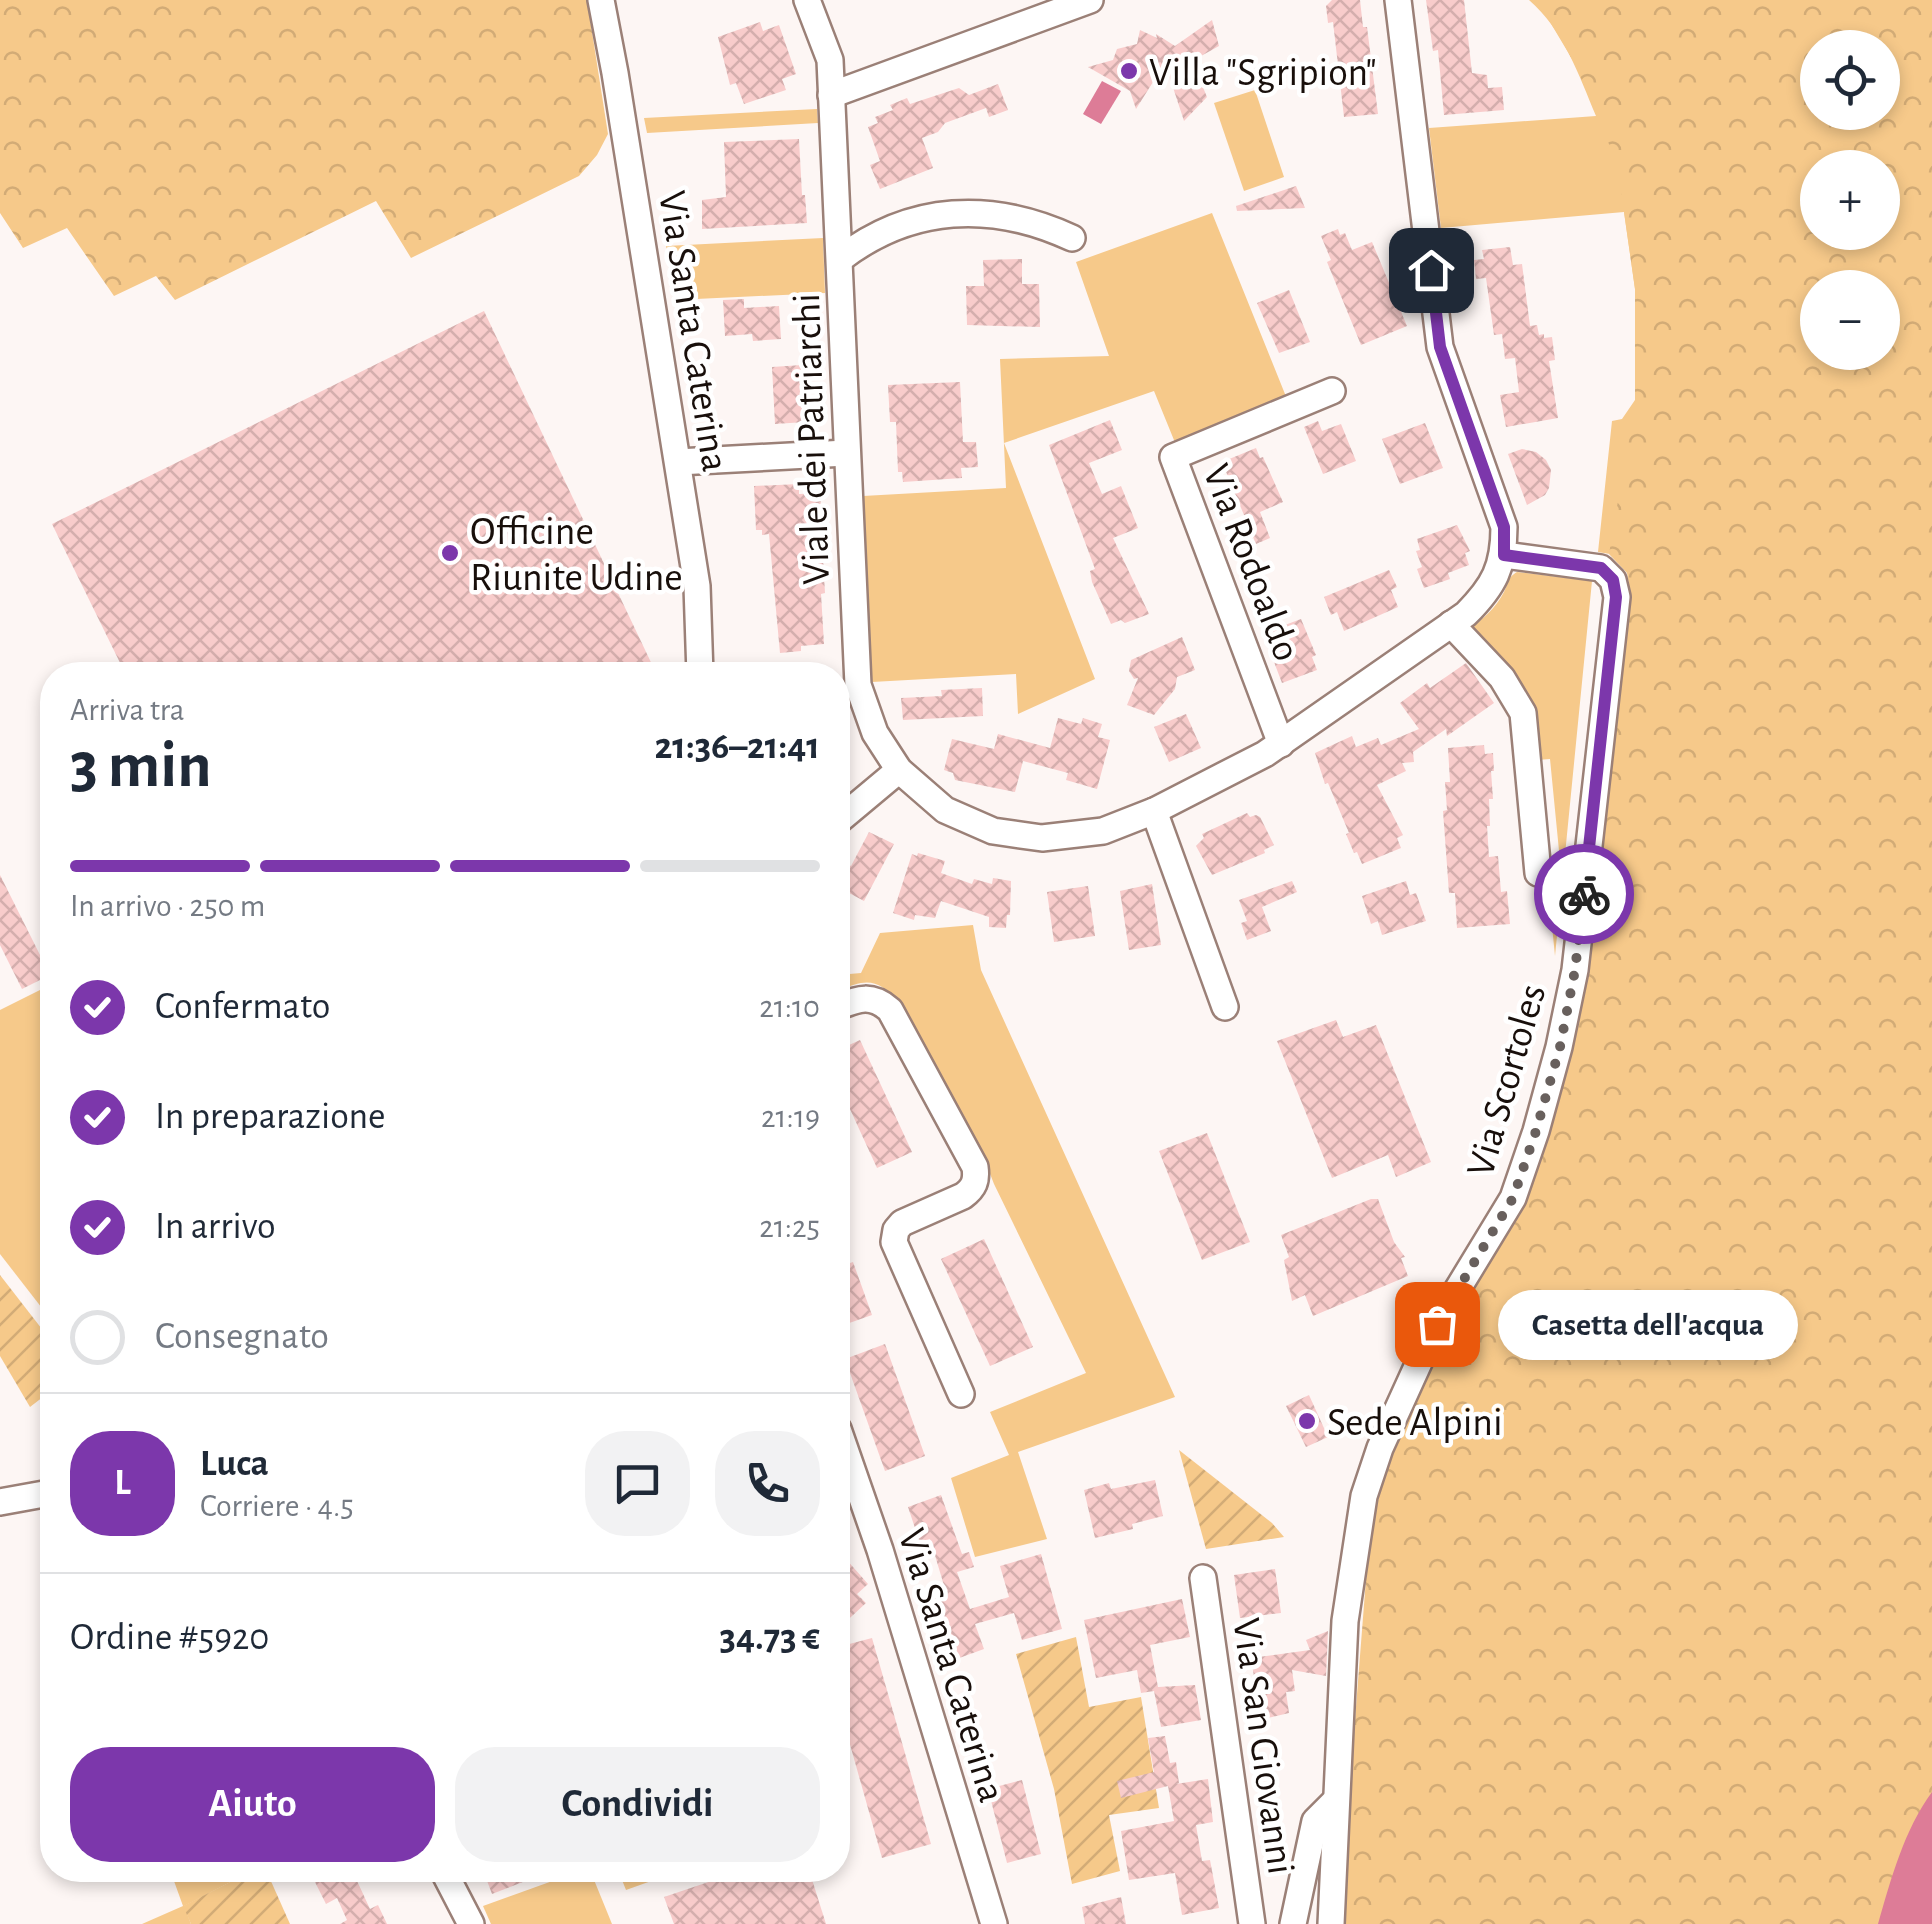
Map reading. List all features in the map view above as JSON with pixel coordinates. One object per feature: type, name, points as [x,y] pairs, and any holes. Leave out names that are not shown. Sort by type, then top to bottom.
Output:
[{"type":"street","name":"Via Santa Caterina","points":[[600,0],[697,586],[700,662]]},
{"type":"street","name":"Viale dei Patriarchi","points":[[806,0],[830,60],[858,685],[875,733],[900,770],[946,810],[993,831],[1042,838],[1103,831],[1154,811],[1281,744],[1451,624],[1489,591],[1504,555]]},
{"type":"street","points":[[831,95],[1026,11],[1090,0]]},
{"type":"street","points":[[1398,0],[1440,347],[1504,527],[1504,555]]},
{"type":"street","points":[[840,259],[864,240],[921,218],[938,216],[990,212],[1041,224],[1072,238]]},
{"type":"street","name":"Via Rodoaldo","points":[[1281,744],[1172,457],[1332,390]]},
{"type":"street","points":[[678,462],[846,453]]},
{"type":"street","name":"Via Scortoles","points":[[1336,1800],[1344,1621],[1364,1496],[1380,1448],[1437,1324],[1513,1198],[1560,1047],[1575,970],[1616,597],[1613,580],[1601,568],[1504,555]]},
{"type":"street","points":[[1451,624],[1502,678],[1522,713],[1538,872]]},
{"type":"street","points":[[850,811],[900,770]]},
{"type":"street","points":[[1154,811],[1225,1007]]},
{"type":"street","points":[[850,1004],[869,998],[890,1010],[975,1167],[972,1189],[902,1223],[894,1242],[961,1394]]},
{"type":"street","points":[[0,1502],[40,1495]]},
{"type":"street","name":"Via Santa Caterina","points":[[850,1497],[994,1924]]},
{"type":"street","name":"Via San Giovanni","points":[[1203,1578],[1252,1924]]},
{"type":"street","points":[[1331,1924],[1336,1800]]},
{"type":"street","name":"Via San Giovanni","points":[[1294,1924],[1315,1821],[1336,1800]]},
{"type":"street","points":[[448,1882],[471,1924]]},
{"type":"green space","points":[[0,0],[587,0],[608,134],[579,176],[411,258],[376,201],[175,300],[156,276],[114,296],[67,228],[23,248],[0,213]]},
{"type":"green space","points":[[1529,0],[1782,0],[1800,56],[1800,130],[1818,130],[1818,150],[1800,150],[1800,250],[1634,416],[1812,370],[1895,370],[1932,423],[1628,573],[1610,554],[1598,552],[1612,421],[1622,419],[1635,400],[1635,289],[1624,212],[1441,228],[1429,128],[1596,116],[1561,39]]},
{"type":"green space","points":[[1531,0],[1932,0],[1932,1924],[1339,1924],[1369,1541],[1389,1451],[1456,1317],[1521,1213],[1553,1111],[1583,992],[1629,585],[1627,573],[1609,554],[1635,400],[1635,289],[1617,163],[1575,64],[1544,12]]},
{"type":"green space","points":[[1255,90],[1284,177],[1244,191],[1214,103]]},
{"type":"green space","points":[[817,109],[818,123],[647,133],[644,118]]},
{"type":"green space","points":[[1212,213],[1287,399],[1176,445],[1154,391],[1004,443],[1095,679],[1018,714],[1016,674],[872,682],[863,496],[1006,488],[1000,359],[1109,356],[1076,262]]},
{"type":"green space","points":[[823,238],[825,293],[675,300],[666,246]]},
{"type":"green space","points":[[1517,572],[1592,581],[1555,956],[1548,886],[1561,871],[1550,759],[1537,760],[1468,630],[1493,608]]},
{"type":"green space","points":[[973,925],[981,970],[1175,1397],[1018,1452],[1047,1539],[975,1557],[951,1478],[1009,1455],[990,1412],[1086,1373],[982,1153],[900,1004],[878,985],[850,987],[850,974],[861,973],[880,933]]},
{"type":"green space","points":[[40,990],[40,1306],[0,1254],[0,1010]]},
{"type":"green space","points":[[0,1275],[40,1327],[40,1399],[30,1407],[0,1356]]},
{"type":"green space","points":[[1179,1450],[1272,1523],[1284,1537],[1206,1549]]},
{"type":"green space","points":[[1076,1637],[1089,1707],[1141,1697],[1159,1808],[1109,1815],[1120,1871],[1072,1884],[1054,1789],[1016,1654]]},
{"type":"green space","points":[[174,1882],[231,1882],[184,1906],[191,1924],[142,1924],[183,1906]]},
{"type":"green space","points":[[230,1882],[271,1882],[290,1924],[191,1924],[183,1906]]},
{"type":"green space","points":[[550,1882],[595,1882],[612,1924],[491,1924],[483,1906]]},
{"type":"green space","points":[[623,1882],[648,1882],[626,1890]]},
{"type":"shaded area","points":[[1102,81],[1121,91],[1101,124],[1083,114]]},
{"type":"shaded area","points":[[1932,1792],[1932,1924],[1878,1924],[1906,1839]]},
{"type":"building","points":[[1332,0],[1360,0],[1378,114],[1344,117],[1333,22],[1328,23],[1326,6]]},
{"type":"building","points":[[1426,0],[1464,0],[1472,73],[1487,75],[1488,88],[1502,87],[1504,110],[1444,115],[1438,50],[1433,51]]},
{"type":"building","name":"Villa \"Sgripion\"","points":[[1212,20],[1219,46],[1192,61],[1207,97],[1184,121],[1165,63],[1136,109],[1130,91],[1088,67],[1113,60],[1117,49],[1137,44],[1140,30],[1157,38],[1156,34],[1175,46]]},
{"type":"building","points":[[760,22],[763,31],[779,25],[796,74],[782,79],[786,90],[744,104],[736,83],[730,85],[718,37]]},
{"type":"building","points":[[998,84],[1008,110],[989,117],[986,108],[945,123],[938,132],[922,138],[933,168],[880,189],[870,165],[880,161],[868,127],[878,123],[875,117],[893,110],[890,105],[907,98],[910,104],[959,88],[969,95]]},
{"type":"building","points":[[799,139],[807,223],[702,229],[702,200],[726,197],[724,142]]},
{"type":"building","points":[[1296,186],[1305,208],[1237,211],[1236,206]]},
{"type":"building","points":[[1338,229],[1340,235],[1345,233],[1352,250],[1372,242],[1407,326],[1361,345],[1327,262],[1331,260],[1321,236]]},
{"type":"building","points":[[1510,247],[1513,265],[1522,264],[1530,326],[1537,325],[1544,338],[1552,337],[1555,360],[1549,361],[1558,418],[1506,427],[1500,395],[1519,392],[1515,358],[1505,359],[1502,334],[1494,335],[1486,278],[1476,279],[1474,260],[1484,259],[1482,250]]},
{"type":"building","points":[[1022,259],[1022,284],[1039,284],[1040,327],[967,325],[966,286],[984,286],[983,260]]},
{"type":"building","points":[[1289,290],[1310,342],[1279,353],[1257,303]]},
{"type":"building","points":[[744,299],[744,308],[779,306],[781,339],[753,341],[752,334],[725,336],[723,300]]},
{"type":"building","name":"Officine Riunite Udine","points":[[484,311],[651,662],[120,662],[52,524]]},
{"type":"building","points":[[802,365],[805,422],[775,424],[772,367]]},
{"type":"building","points":[[960,382],[963,442],[976,442],[978,467],[961,468],[962,478],[903,482],[902,472],[898,472],[896,422],[890,422],[888,385]]},
{"type":"building","points":[[1110,420],[1122,450],[1089,463],[1102,494],[1121,486],[1138,528],[1113,538],[1149,614],[1111,624],[1092,582],[1090,571],[1095,569],[1049,445]]},
{"type":"building","points":[[1318,421],[1322,431],[1341,424],[1356,461],[1323,474],[1304,427]]},
{"type":"building","points":[[1425,423],[1443,468],[1400,484],[1382,439]]},
{"type":"building","points":[[1256,448],[1283,502],[1260,512],[1270,538],[1256,544],[1222,462]]},
{"type":"building","points":[[1522,449],[1536,452],[1551,470],[1545,495],[1527,505],[1508,454]]},
{"type":"building","points":[[799,484],[799,494],[820,493],[821,508],[806,509],[808,559],[823,558],[824,644],[780,653],[769,534],[762,535],[762,530],[756,530],[754,486]]},
{"type":"building","points":[[1457,525],[1470,551],[1465,553],[1469,565],[1448,573],[1450,579],[1424,588],[1417,569],[1422,567],[1416,551],[1420,550],[1417,539]]},
{"type":"building","points":[[1389,570],[1397,587],[1391,590],[1398,607],[1344,631],[1337,612],[1331,615],[1324,597]]},
{"type":"building","points":[[1301,619],[1316,655],[1312,657],[1317,670],[1282,683],[1263,633]]},
{"type":"building","points":[[1182,637],[1195,670],[1177,677],[1175,689],[1154,715],[1127,705],[1138,678],[1134,679],[1129,671],[1131,660]]},
{"type":"building","points":[[1466,663],[1494,703],[1447,736],[1446,729],[1413,752],[1414,762],[1402,763],[1406,771],[1377,785],[1403,835],[1397,838],[1401,848],[1362,864],[1357,852],[1354,853],[1315,753],[1352,736],[1356,747],[1378,738],[1381,745],[1419,729],[1400,703],[1427,683],[1430,688]]},
{"type":"building","points":[[982,688],[983,716],[903,720],[901,698],[942,696],[941,690]]},
{"type":"building","points":[[1186,714],[1201,748],[1169,762],[1154,727]]},
{"type":"building","points":[[1058,718],[1081,724],[1083,718],[1102,724],[1098,737],[1110,740],[1097,789],[1066,780],[1068,773],[1023,761],[1015,792],[955,780],[953,773],[944,770],[952,739],[994,749],[998,734],[1050,748]]},
{"type":"building","points":[[1484,745],[1485,754],[1493,753],[1494,771],[1487,826],[1489,857],[1498,856],[1501,892],[1507,891],[1510,924],[1457,928],[1455,893],[1449,893],[1443,811],[1447,810],[1445,782],[1450,782],[1448,748]]},
{"type":"building","points":[[1247,813],[1260,817],[1274,845],[1265,853],[1212,875],[1196,846],[1204,838],[1202,834]]},
{"type":"building","points":[[869,832],[894,844],[864,901],[850,893],[851,866]]},
{"type":"building","points":[[912,854],[945,861],[941,873],[972,884],[974,879],[992,884],[993,878],[1011,881],[1006,928],[989,927],[989,917],[941,901],[935,918],[915,915],[914,920],[893,913]]},
{"type":"building","points":[[0,875],[40,955],[40,980],[22,989],[0,945]]},
{"type":"building","points":[[1292,881],[1297,892],[1262,907],[1271,931],[1247,940],[1241,923],[1247,921],[1239,900]]},
{"type":"building","points":[[1406,881],[1410,895],[1416,893],[1426,921],[1382,935],[1378,921],[1371,924],[1362,896]]},
{"type":"building","points":[[1152,884],[1161,945],[1129,950],[1120,891]]},
{"type":"building","points":[[1088,886],[1095,936],[1054,942],[1047,892]]},
{"type":"building","points":[[1336,1020],[1343,1037],[1376,1025],[1431,1162],[1396,1177],[1388,1155],[1332,1178],[1277,1041]]},
{"type":"building","points":[[860,1040],[912,1152],[877,1168],[850,1109],[850,1045]]},
{"type":"building","points":[[1207,1133],[1250,1242],[1202,1260],[1159,1151]]},
{"type":"building","points":[[1378,1199],[1394,1242],[1405,1257],[1401,1258],[1408,1276],[1313,1316],[1305,1295],[1292,1301],[1284,1260],[1289,1257],[1281,1235]]},
{"type":"building","points":[[984,1239],[1033,1347],[990,1366],[941,1259]]},
{"type":"building","points":[[853,1262],[872,1315],[850,1323]]},
{"type":"building","points":[[885,1344],[925,1456],[885,1471],[850,1373],[850,1357]]},
{"type":"building","name":"Sede Alpini","points":[[1309,1395],[1328,1437],[1306,1447],[1286,1406]]},
{"type":"building","points":[[1155,1480],[1163,1516],[1132,1524],[1133,1529],[1095,1538],[1084,1490],[1109,1483],[1111,1489]]},
{"type":"building","points":[[941,1495],[962,1554],[969,1552],[974,1567],[957,1572],[970,1609],[1009,1597],[1000,1566],[1041,1554],[1062,1629],[1022,1640],[1014,1613],[975,1624],[984,1649],[951,1661],[929,1598],[946,1592],[930,1539],[920,1543],[908,1507]]},
{"type":"building","points":[[850,1564],[868,1584],[857,1594],[866,1603],[850,1618]]},
{"type":"building","points":[[1275,1569],[1281,1613],[1240,1618],[1234,1575]]},
{"type":"building","points":[[1182,1599],[1190,1637],[1150,1645],[1158,1687],[1195,1685],[1201,1720],[1161,1727],[1154,1691],[1141,1693],[1137,1670],[1096,1678],[1084,1620]]},
{"type":"building","points":[[1328,1631],[1326,1676],[1292,1670],[1295,1691],[1286,1692],[1289,1713],[1255,1721],[1251,1696],[1257,1696],[1251,1658],[1310,1650],[1306,1640]]},
{"type":"building","points":[[872,1638],[931,1844],[882,1858],[850,1745],[850,1644]]},
{"type":"building","points":[[1165,1736],[1170,1763],[1176,1762],[1176,1784],[1208,1779],[1213,1822],[1196,1825],[1202,1861],[1210,1860],[1219,1908],[1182,1915],[1175,1873],[1129,1880],[1121,1831],[1174,1821],[1168,1786],[1121,1798],[1117,1781],[1154,1772],[1148,1738]]},
{"type":"building","points":[[1022,1780],[1041,1854],[1007,1863],[988,1789]]},
{"type":"building","points":[[315,1882],[358,1882],[370,1909],[378,1905],[387,1924],[340,1924],[347,1920],[337,1898],[326,1904]]},
{"type":"building","points":[[488,1882],[523,1882],[492,1894]]},
{"type":"building","points":[[708,1882],[813,1882],[826,1924],[674,1924],[664,1897]]},
{"type":"building","points":[[1121,1897],[1126,1924],[1085,1924],[1082,1907]]},
{"type":"way so far","points":[[1437,1324],[1513,1198],[1536,1131],[1560,1047],[1584,894]]},
{"type":"place","name":"Villa \"Sgripion\"","points":[[1129,71]]},
{"type":"place","name":"Officine Riunite Udine","points":[[450,553]]},
{"type":"place","name":"Casetta dell'acqua","points":[[1437,1324]]},
{"type":"place","name":"Sede Alpini","points":[[1307,1421]]},
{"type":"route","points":[[1431,270],[1440,347],[1504,527],[1504,555],[1601,568],[1613,580],[1616,597],[1584,894]]}]
